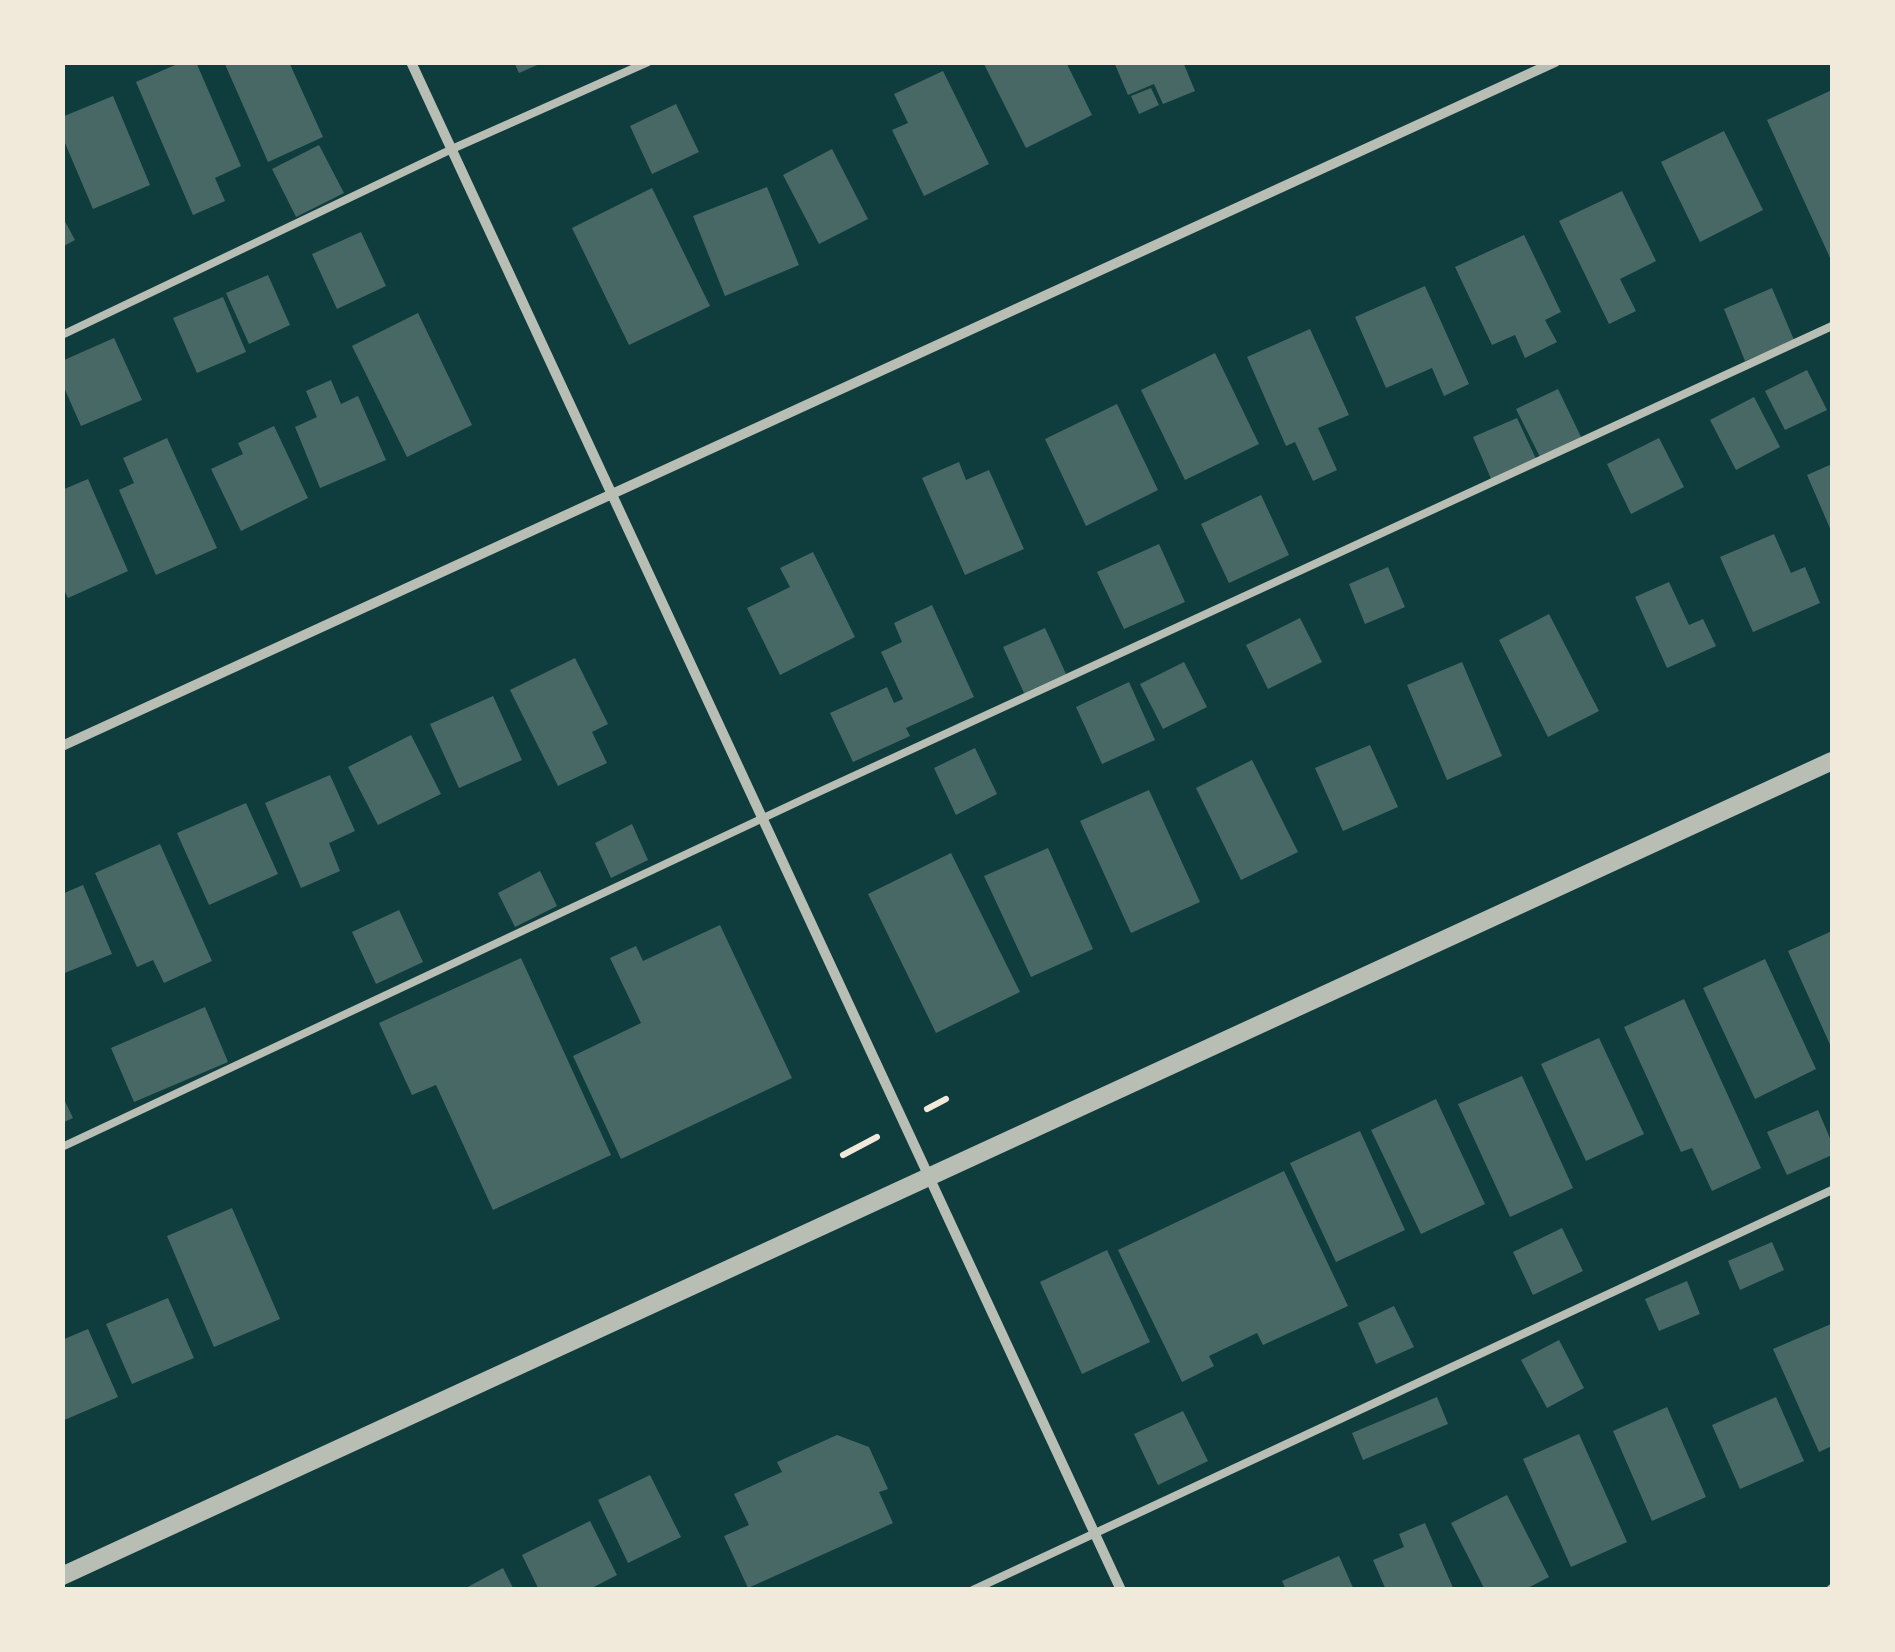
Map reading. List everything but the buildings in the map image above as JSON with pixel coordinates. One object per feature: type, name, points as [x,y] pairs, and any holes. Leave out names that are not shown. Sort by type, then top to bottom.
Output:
[{"type":"street","points":[[412,62],[1120,1590]]},
{"type":"street","points":[[62,746],[1555,62]]},
{"type":"street","points":[[62,1576],[1832,762]]},
{"type":"lane","points":[[62,335],[452,149],[648,62]]},
{"type":"lane","points":[[62,1148],[764,818],[1832,326]]},
{"type":"lane","points":[[973,1590],[1832,1190]]}]
